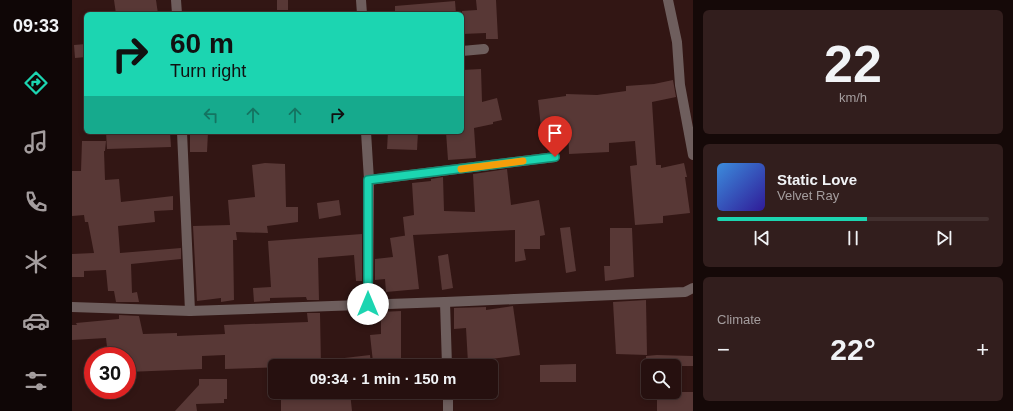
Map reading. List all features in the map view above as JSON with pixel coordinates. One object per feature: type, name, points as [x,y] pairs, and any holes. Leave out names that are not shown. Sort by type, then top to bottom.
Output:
[{"type":"street","points":[[176,0],[176,12]]},
{"type":"street","points":[[361,0],[362,12]]},
{"type":"street","points":[[668,0],[677,42],[680,85],[693,154]]},
{"type":"street","points":[[464,51],[484,49]]},
{"type":"street","points":[[182,134],[190,311]]},
{"type":"street","points":[[366,134],[368,180],[368,304]]},
{"type":"street","points":[[368,180],[555,157]]},
{"type":"street","points":[[72,307],[190,311],[685,292],[693,288]]},
{"type":"street","points":[[445,302],[447,359]]},
{"type":"street","points":[[448,399],[448,411]]},
{"type":"building","points":[[114,0],[156,0],[158,12],[116,12]]},
{"type":"building","points":[[277,0],[288,0],[288,10],[277,10]]},
{"type":"building","points":[[476,0],[496,0],[498,39],[486,39],[486,33],[464,34],[464,12],[462,11],[477,10]]},
{"type":"building","points":[[455,1],[456,12],[395,12],[395,6]]},
{"type":"building","points":[[84,44],[84,57],[75,58],[74,45]]},
{"type":"building","points":[[481,69],[482,102],[497,98],[502,120],[493,122],[493,124],[474,128],[476,158],[448,160],[446,134],[464,134],[464,70]]},
{"type":"building","points":[[673,80],[676,97],[652,102],[656,165],[661,165],[661,168],[684,163],[687,177],[685,177],[690,213],[663,216],[663,223],[635,225],[630,166],[637,165],[635,141],[609,143],[609,152],[569,154],[568,123],[541,127],[538,100],[566,96],[566,94],[597,95],[626,91],[626,86],[654,84]]},
{"type":"building","points":[[106,134],[170,134],[171,147],[107,149]]},
{"type":"building","points":[[190,134],[208,134],[207,152],[190,152]]},
{"type":"building","points":[[388,134],[418,134],[417,150],[387,149]]},
{"type":"building","points":[[82,141],[106,141],[104,151],[105,180],[119,179],[121,202],[173,196],[173,210],[154,211],[155,222],[118,226],[120,253],[181,248],[181,259],[131,264],[132,293],[137,292],[139,302],[116,302],[114,291],[108,291],[106,270],[84,271],[84,277],[72,277],[72,254],[94,253],[88,222],[85,222],[84,215],[72,216],[72,171],[81,171]]},
{"type":"building","points":[[265,163],[285,164],[286,207],[298,207],[298,222],[267,226],[268,233],[236,232],[237,240],[233,240],[234,300],[221,302],[221,298],[197,301],[193,226],[230,225],[228,200],[255,197],[252,165]]},
{"type":"building","points":[[507,169],[511,205],[539,200],[545,235],[540,236],[540,249],[524,249],[526,260],[515,262],[515,230],[413,235],[419,289],[386,292],[385,279],[375,280],[375,259],[393,257],[390,238],[405,236],[403,217],[414,215],[412,183],[431,181],[431,179],[443,177],[444,211],[475,212],[473,174]]},
{"type":"building","points":[[339,200],[341,215],[319,219],[317,203]]},
{"type":"building","points":[[570,227],[576,271],[566,273],[560,228]]},
{"type":"building","points":[[610,228],[632,228],[634,277],[605,281],[604,266],[610,266]]},
{"type":"building","points":[[362,234],[362,281],[356,281],[354,255],[318,258],[319,300],[307,300],[306,297],[270,298],[270,301],[254,302],[253,288],[271,287],[268,241]]},
{"type":"building","points":[[448,254],[453,288],[442,290],[438,256]]},
{"type":"building","points":[[646,300],[647,355],[616,354],[613,302]]},
{"type":"building","points":[[513,306],[520,355],[491,359],[468,359],[466,328],[454,329],[454,308],[486,307],[486,310]]},
{"type":"building","points":[[401,311],[401,359],[373,359],[370,335],[381,334],[381,312]]},
{"type":"building","points":[[307,313],[320,313],[321,359],[268,359],[268,368],[225,369],[225,355],[202,356],[202,369],[136,372],[136,347],[107,347],[106,338],[72,340],[72,325],[77,325],[76,323],[119,319],[119,315],[139,316],[143,334],[177,333],[177,336],[225,334],[224,325],[308,322]]},
{"type":"building","points":[[370,355],[370,359],[336,359]]},
{"type":"building","points":[[646,356],[693,356],[693,366],[681,366],[681,359],[646,359]]},
{"type":"building","points":[[576,364],[576,382],[540,382],[540,365]]},
{"type":"building","points":[[199,379],[227,379],[227,399],[224,399],[224,403],[196,404],[197,411],[175,411],[199,385]]},
{"type":"building","points":[[681,392],[693,392],[693,411],[657,411],[657,399],[681,399]]},
{"type":"building","points":[[351,399],[352,411],[281,411],[281,400]]},
{"type":"slow traffic","points":[[461,169],[523,161]]},
{"type":"route","points":[[368,304],[368,180],[555,157]]}]
